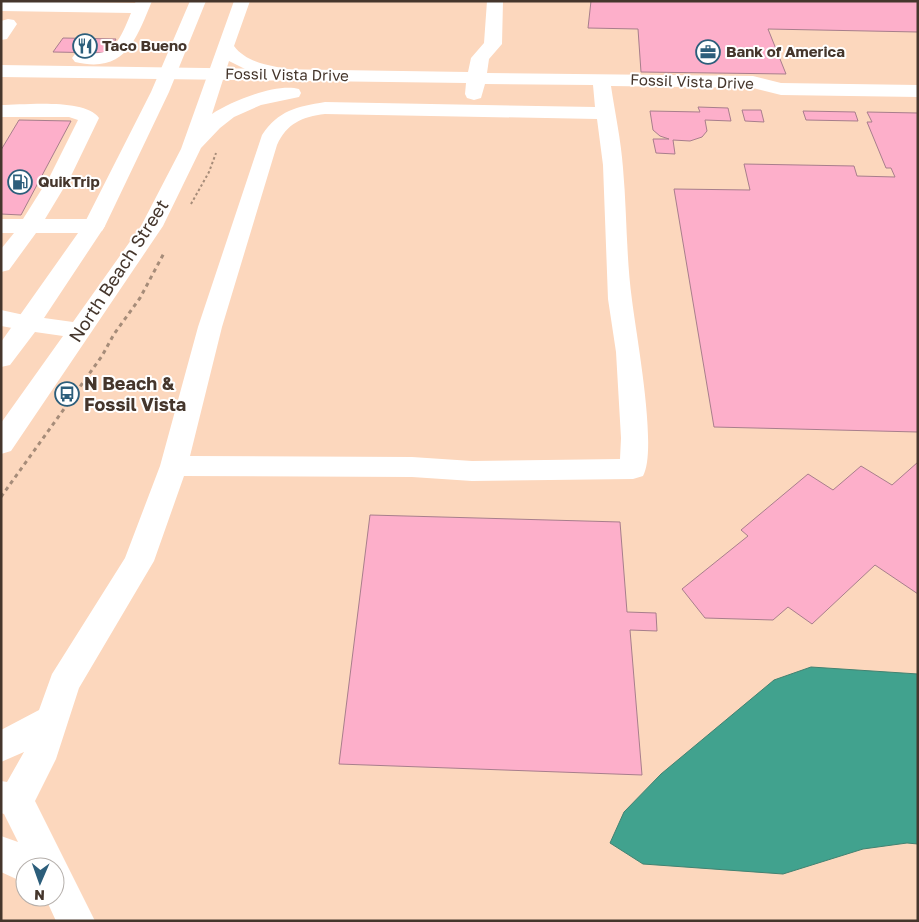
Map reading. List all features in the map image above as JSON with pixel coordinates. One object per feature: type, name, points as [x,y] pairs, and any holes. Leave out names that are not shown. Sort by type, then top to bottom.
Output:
[{"type":"main road","points":[[41,1],[88,2],[102,8]]},
{"type":"main road","name":"North Beach Street","points":[[1,444],[152,226],[191,149],[181,87],[198,1]]},
{"type":"main road","name":"North Beach Street","points":[[1,359],[29,323],[94,226],[181,87],[225,46],[242,1]]},
{"type":"main road","points":[[475,86],[480,58],[504,67],[495,1]]},
{"type":"main road","points":[[1,6],[102,8],[143,5],[120,51],[110,57],[101,59],[14,58],[1,54]]},
{"type":"main road","points":[[3,28],[27,24]]},
{"type":"main road","points":[[114,26],[133,26]]},
{"type":"main road","points":[[225,46],[230,55],[291,84]]},
{"type":"main road","name":"Fossil Vista Drive","points":[[1,71],[181,87],[291,84],[475,86],[504,67],[603,96],[756,95],[782,89],[918,91]]},
{"type":"main road","points":[[191,149],[218,119],[291,84]]},
{"type":"main road","points":[[1,88],[110,90]]},
{"type":"main road","points":[[4,116],[22,93]]},
{"type":"main road","points":[[39,857],[8,799],[39,760],[64,684],[139,561],[174,466],[187,409],[211,326],[272,133],[280,121],[302,111],[334,108],[475,109],[603,96],[613,165],[620,299],[628,352],[634,438],[633,469],[472,470],[412,467],[174,466]]},
{"type":"main road","points":[[1,265],[30,226],[77,146],[89,118],[72,111],[4,116]]},
{"type":"main road","points":[[1,226],[94,226]]},
{"type":"main road","points":[[1,318],[80,331]]},
{"type":"main road","points":[[1,747],[52,719]]},
{"type":"main road","points":[[1,853],[15,859]]},
{"type":"main road","points":[[65,902],[76,921]]},
{"type":"water","points":[[811,667],[918,674],[918,844],[907,843],[863,849],[783,874],[643,864],[610,843],[624,812],[661,774],[774,680]]},
{"type":"building","name":"Bank of America","points":[[591,1],[918,1],[918,32],[768,29],[786,74],[641,72],[638,29],[588,28]]},
{"type":"building","name":"Taco Bueno","points":[[63,38],[116,39],[108,53],[53,52]]},
{"type":"building","points":[[698,107],[728,108],[731,121],[705,120],[707,131],[702,137],[690,141],[673,140],[675,154],[656,153],[653,139],[669,139],[660,136],[653,130],[650,111],[700,112]]},
{"type":"building","points":[[742,110],[761,110],[764,122],[745,121]]},
{"type":"building","points":[[803,111],[855,112],[858,121],[806,120]]},
{"type":"building","points":[[867,112],[918,113],[918,432],[714,427],[674,189],[750,190],[744,164],[854,166],[857,176],[895,177],[891,168],[886,168],[867,122],[872,122]]},
{"type":"building","name":"QuikTrip","points":[[19,120],[71,121],[21,215],[1,214],[1,150]]},
{"type":"building","points":[[918,462],[918,594],[875,565],[812,624],[788,607],[773,620],[705,618],[682,589],[748,536],[741,530],[808,474],[833,490],[861,466],[892,485]]},
{"type":"building","points":[[370,515],[620,522],[627,612],[656,613],[657,631],[630,630],[642,775],[339,764]]},
{"type":"place","name":"Taco Bueno","points":[[85,46]]},
{"type":"place","name":"Bank of America","points":[[708,52]]},
{"type":"place","name":"QuikTrip","points":[[20,182]]},
{"type":"place","name":"N Beach & Fossil Vista","points":[[67,394]]}]
